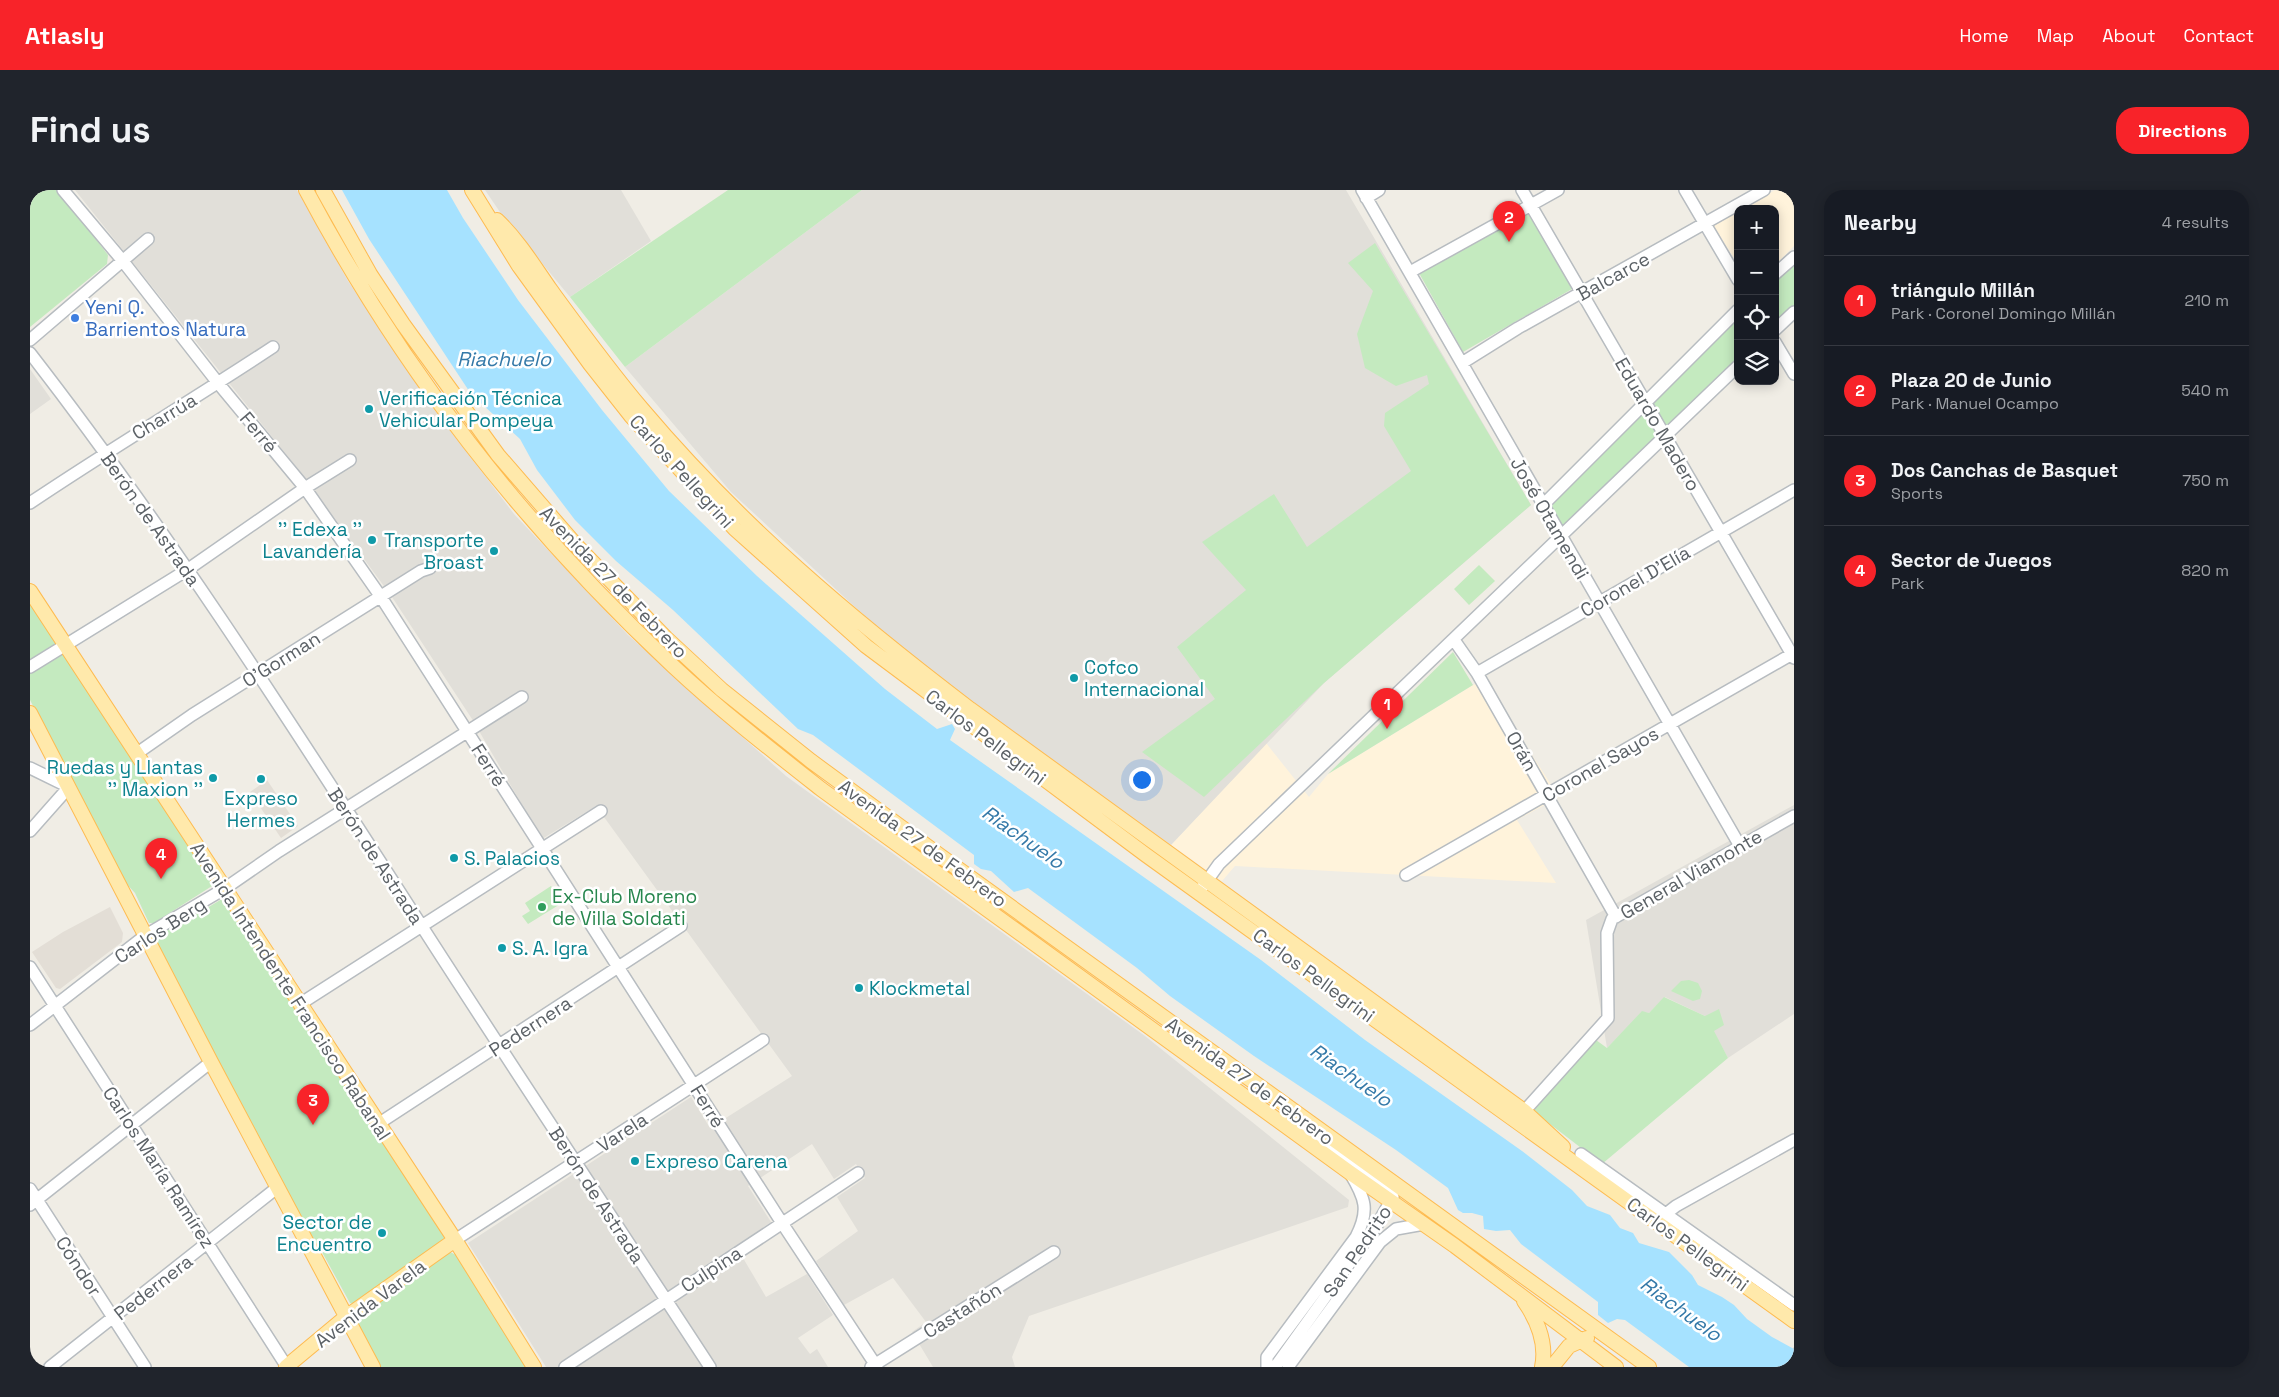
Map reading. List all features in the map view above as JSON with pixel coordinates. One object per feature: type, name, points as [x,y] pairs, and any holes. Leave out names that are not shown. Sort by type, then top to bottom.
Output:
[{"type":"main road","name":"Avenida 27 de Febrero","points":[[306,190],[360,287],[413,368],[483,461],[523,509],[632,626],[674,667],[741,726],[821,789],[1349,1172],[1516,1290],[1616,1367]]},
{"type":"main road","name":"Avenida 27 de Febrero","points":[[323,190],[370,274],[464,411],[536,501],[643,615],[649,612],[663,626],[666,638],[722,690],[811,761],[939,855],[946,851],[971,869],[975,881],[1648,1367]]},
{"type":"main road","name":"Carlos Pellegrini","points":[[477,192],[498,234],[519,266],[590,364],[672,462],[740,534],[866,646],[1199,892],[1556,1140],[1790,1306],[1794,1321]]},
{"type":"main road","name":"Carlos Pellegrini","points":[[484,208],[505,228],[600,357],[641,408],[755,530],[811,581],[894,651],[1208,880],[1520,1116]]},
{"type":"main road","points":[[523,509],[536,501]]},
{"type":"main road","name":"Avenida Intendente Francisco Rabanal","points":[[30,591],[454,1240],[534,1367]]},
{"type":"main road","points":[[632,626],[643,615]]},
{"type":"main road","points":[[30,713],[117,880],[149,934],[211,1062],[373,1367]]},
{"type":"main road","points":[[930,868],[939,855]]},
{"type":"main road","name":"Avenida Varela","points":[[287,1367],[346,1317],[454,1240]]},
{"type":"main road","points":[[1516,1290],[1534,1317],[1540,1331],[1543,1347],[1542,1367]]},
{"type":"main road","points":[[1552,1367],[1570,1346],[1580,1340],[1598,1338],[1612,1341]]},
{"type":"street","name":"Ferré","points":[[63,190],[122,260],[218,384],[305,488],[381,597],[874,1366]]},
{"type":"street","points":[[1364,194],[1379,190]]},
{"type":"street","name":"Eduardo Madero","points":[[1522,190],[1793,655]]},
{"type":"street","points":[[1410,272],[1558,190]]},
{"type":"street","points":[[1684,190],[1734,273]]},
{"type":"street","name":"Balcarce","points":[[1462,363],[1518,328],[1764,190]]},
{"type":"street","name":"José Otamendi","points":[[1364,194],[1542,506],[1740,846]]},
{"type":"street","points":[[30,340],[148,239]]},
{"type":"street","points":[[1779,270],[1794,257]]},
{"type":"street","points":[[1779,326],[1794,312]]},
{"type":"street","points":[[1542,506],[1734,314]]},
{"type":"street","name":"Charrúa","points":[[30,503],[104,453],[218,384],[273,347]]},
{"type":"street","points":[[1779,349],[1794,374]]},
{"type":"street","name":"Berón de Astrada","points":[[30,353],[104,453],[259,673],[575,1163],[710,1367]]},
{"type":"street","points":[[1199,892],[1219,864],[1734,370]]},
{"type":"street","points":[[30,667],[187,570],[305,488],[350,460]]},
{"type":"street","name":"Coronel D'Elía","points":[[1476,673],[1794,490]]},
{"type":"street","name":"O'Gorman","points":[[136,754],[259,673],[421,571],[430,568]]},
{"type":"street","name":"Orán","points":[[1454,640],[1476,673],[1547,794],[1616,917]]},
{"type":"street","name":"Coronel Sayos","points":[[1406,875],[1670,723],[1793,655]]},
{"type":"street","name":"Carlos Berg","points":[[30,1025],[149,934],[224,889],[346,808],[522,696]]},
{"type":"street","points":[[30,768],[69,787],[30,831]]},
{"type":"street","points":[[300,1004],[601,811]]},
{"type":"street","name":"General Viamonte","points":[[1520,1116],[1608,1018],[1609,923],[1616,917],[1794,816]]},
{"type":"street","name":"Pedernera","points":[[378,1124],[680,926]]},
{"type":"street","name":"Carlos María Ramírez","points":[[30,966],[287,1367]]},
{"type":"street","name":"Varela","points":[[454,1240],[763,1040]]},
{"type":"street","points":[[33,1202],[211,1062]]},
{"type":"street","name":"San Pedrito","points":[[1275,1367],[1392,1201],[1392,1192],[1298,1124],[1289,1109]]},
{"type":"street","points":[[1662,1217],[1794,1140]]},
{"type":"street","name":"San Pedrito","points":[[1268,1367],[1267,1357],[1362,1227],[1365,1206],[1363,1197],[1349,1172]]},
{"type":"street","name":"Culpina","points":[[565,1367],[858,1173]]},
{"type":"street","name":"Pedernera","points":[[50,1367],[114,1319],[278,1187]]},
{"type":"street","name":"Cóndor","points":[[30,1189],[33,1202],[145,1367]]},
{"type":"street","name":"San Pedrito","points":[[1288,1367],[1380,1242],[1396,1229],[1407,1225],[1424,1224]]},
{"type":"street","name":"Castañón","points":[[874,1366],[1054,1252]]},
{"type":"shaded area","points":[[75,190],[297,190],[348,281],[433,408],[514,514],[628,635],[786,776],[1145,1036],[1349,1200],[1348,1207],[1029,1316],[1012,1357],[1015,1367],[933,1367],[912,1332],[926,1322],[893,1278],[844,1305],[816,1261],[858,1231],[837,1197],[865,1178],[856,1164],[834,1179],[812,1144],[748,1186],[771,1222],[736,1246],[766,1297],[807,1274],[833,1315],[798,1338],[810,1354],[817,1349],[828,1367],[546,1367],[468,1243],[691,1097],[710,1128],[792,1076],[596,806],[542,839],[472,719],[392,597],[300,472]]},
{"type":"shaded area","points":[[485,190],[621,190],[651,241],[570,297],[502,215]]},
{"type":"shaded area","points":[[862,190],[1346,190],[1531,505],[1324,683],[1171,845],[920,664],[856,608],[731,492],[625,367]]},
{"type":"shaded area","points":[[1775,190],[1794,190],[1794,246],[1779,261],[1779,205],[1749,205]]},
{"type":"shaded area","points":[[1734,213],[1734,258],[1713,225]]},
{"type":"shaded area","points":[[30,369],[51,399],[30,414]]},
{"type":"shaded area","points":[[1484,680],[1559,797],[1517,820],[1556,883],[1235,866],[1222,881],[1171,845],[1266,743],[1309,797],[1328,774]]},
{"type":"shaded area","points":[[267,780],[298,826],[281,838],[250,792]]},
{"type":"shaded area","points":[[1794,805],[1794,1014],[1728,1058],[1705,1016],[1665,997],[1649,1013],[1642,1012],[1607,1048],[1586,920]]},
{"type":"shaded area","points":[[110,907],[123,933],[122,942],[60,989],[56,988],[32,952],[63,932]]},
{"type":"green space","points":[[30,190],[58,190],[108,255],[107,264],[30,327]]},
{"type":"green space","points":[[728,190],[862,190],[625,367],[570,297]]},
{"type":"green space","points":[[1528,211],[1572,289],[1463,352],[1419,273]]},
{"type":"green space","points":[[1375,243],[1531,505],[1324,683],[1204,797],[1142,752],[1215,699],[1177,647],[1246,590],[1202,542],[1274,494],[1307,547],[1411,471],[1384,426],[1385,413],[1429,384],[1427,375],[1396,386],[1365,368],[1357,334],[1373,291],[1348,263]]},
{"type":"green space","points":[[1794,257],[1794,312],[1779,326],[1779,295],[1779,270]]},
{"type":"green space","points":[[1734,314],[1734,370],[1561,537],[1542,506]]},
{"type":"green space","points":[[1479,565],[1495,581],[1469,605],[1454,589]]},
{"type":"green space","points":[[30,601],[212,878],[212,886],[154,923],[149,923],[135,893],[124,881],[30,700]]},
{"type":"green space","points":[[1453,652],[1473,685],[1328,774]]},
{"type":"green space","name":"Ex-Club Moreno de Villa Soldati","points":[[551,886],[562,903],[528,924],[522,916],[530,911],[525,903]]},
{"type":"green space","points":[[225,899],[443,1232],[444,1238],[441,1243],[354,1304],[350,1303],[322,1252],[309,1233],[155,942],[157,934],[173,924],[187,920]]},
{"type":"green space","points":[[1689,980],[1698,983],[1702,991],[1700,999],[1693,1001],[1671,991],[1681,981]]},
{"type":"green space","points":[[1664,997],[1705,1016],[1719,1009],[1724,1025],[1714,1031],[1728,1058],[1602,1164],[1533,1111],[1596,1040],[1607,1048],[1642,1011],[1649,1013]]},
{"type":"green space","points":[[450,1252],[456,1255],[526,1367],[380,1367],[357,1323],[357,1318]]},
{"type":"water","name":"Riachuelo","points":[[342,190],[447,190],[463,218],[518,300],[602,410],[669,491],[757,576],[885,689],[937,729],[952,724],[955,729],[950,740],[1261,960],[1365,1040],[1522,1151],[1572,1190],[1587,1206],[1610,1215],[1620,1228],[1633,1233],[1639,1243],[1669,1252],[1692,1275],[1698,1285],[1734,1305],[1747,1319],[1772,1337],[1794,1349],[1794,1367],[1689,1367],[1625,1320],[1617,1319],[1608,1323],[1598,1315],[1598,1302],[1521,1244],[1510,1230],[1496,1231],[1484,1229],[1483,1216],[1463,1213],[1458,1210],[1448,1188],[1396,1150],[1254,1056],[1170,996],[1137,968],[1028,888],[1014,892],[991,871],[981,869],[974,864],[974,855],[813,735],[798,729],[673,610],[616,561],[575,520],[537,470],[520,439],[471,394],[369,239]]},
{"type":"place","name":"Plaza 20 de Junio","points":[[1509,242]]},
{"type":"place","name":"Yeni Q. Barrientos Natura","points":[[75,318]]},
{"type":"place","name":"Verificación Técnica Vehicular Pompeya","points":[[369,409]]},
{"type":"place","name":"'' Edexa '' Lavandería","points":[[372,540]]},
{"type":"place","name":"Transporte Broast","points":[[494,551]]},
{"type":"place","name":"Cofco Internacional","points":[[1074,678]]},
{"type":"place","name":"triángulo Millán","points":[[1387,729]]},
{"type":"place","name":"Ruedas y Llantas '' Maxion ''","points":[[213,778]]},
{"type":"place","name":"Expreso Hermes","points":[[261,779]]},
{"type":"place","name":"S. Palacios","points":[[454,858]]},
{"type":"place","name":"Sector de Juegos","points":[[161,879]]},
{"type":"place","name":"Ex-Club Moreno de Villa Soldati","points":[[542,907]]},
{"type":"place","name":"S. A. Igra","points":[[502,948]]},
{"type":"place","name":"Klockmetal","points":[[859,988]]},
{"type":"place","name":"Dos Canchas de Basquet","points":[[313,1125]]},
{"type":"place","name":"Expreso Carena","points":[[635,1161]]},
{"type":"place","name":"Sector de Encuentro","points":[[382,1233]]}]
